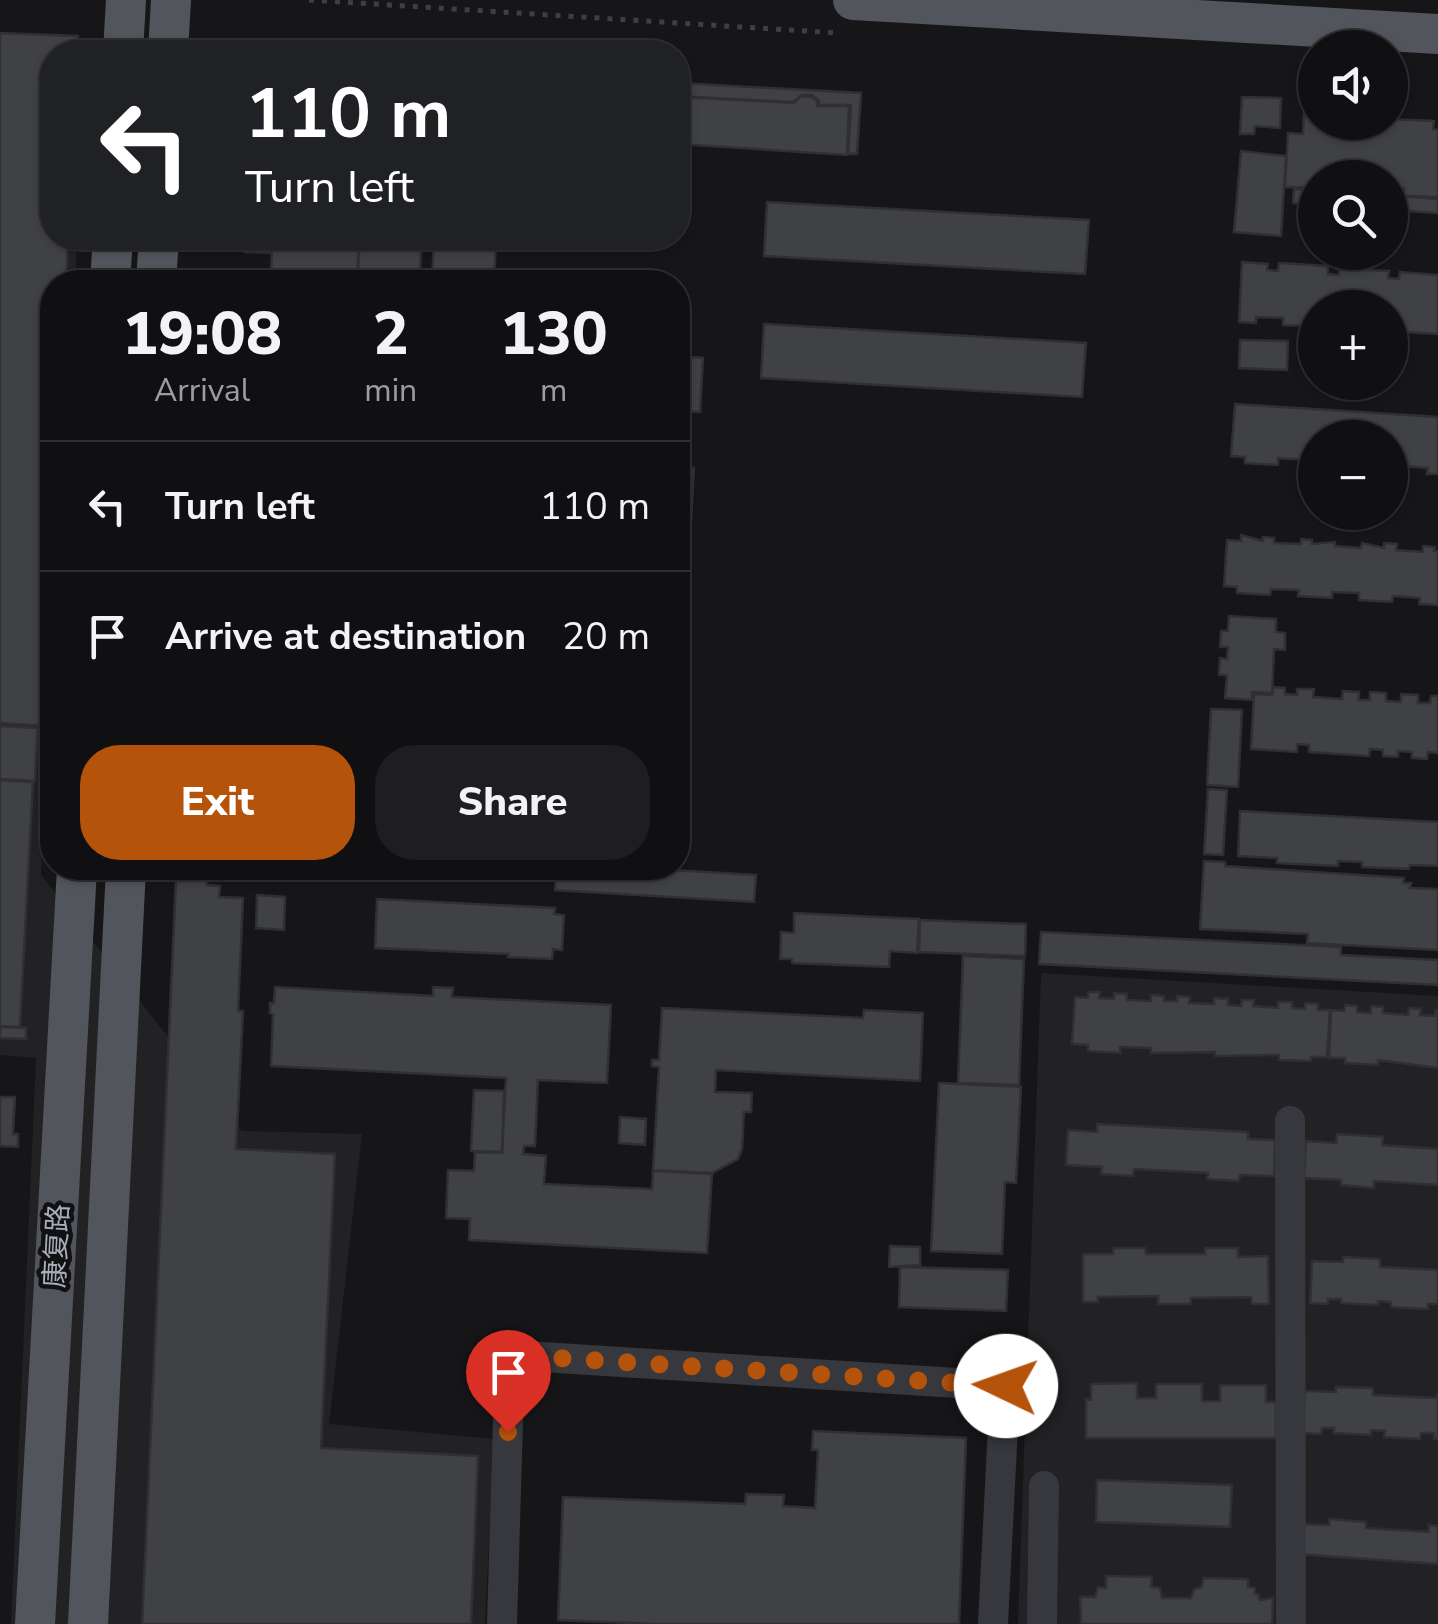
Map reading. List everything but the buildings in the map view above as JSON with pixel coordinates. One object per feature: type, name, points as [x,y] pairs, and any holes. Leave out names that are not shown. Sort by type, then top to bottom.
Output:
[{"type":"main road","points":[[124,40],[126,0]]},
{"type":"main road","points":[[169,40],[171,0]]},
{"type":"main road","points":[[847,17],[1438,34]]},
{"type":"main road","name":"康复路","points":[[35,1624],[76,880]]},
{"type":"main road","name":"康复路","points":[[88,1624],[125,880]]},
{"type":"street","points":[[1290,1121],[1291,1624]]},
{"type":"street","points":[[502,1624],[510,1355],[1006,1386],[993,1624]]},
{"type":"street","points":[[1042,1624],[1044,1486]]},
{"type":"path","points":[[309,0],[847,17]]},
{"type":"shaded area","points":[[0,34],[89,39],[40,40],[40,250],[76,250],[76,270],[40,270],[40,880],[45,880],[242,1131],[362,1134],[329,1424],[494,1439],[485,1624],[11,1624],[36,1058],[0,1055]]},
{"type":"shaded area","points":[[1041,973],[1438,996],[1438,1624],[1018,1624]]},
{"type":"route","points":[[508,1432],[510,1355],[1006,1386]]}]
